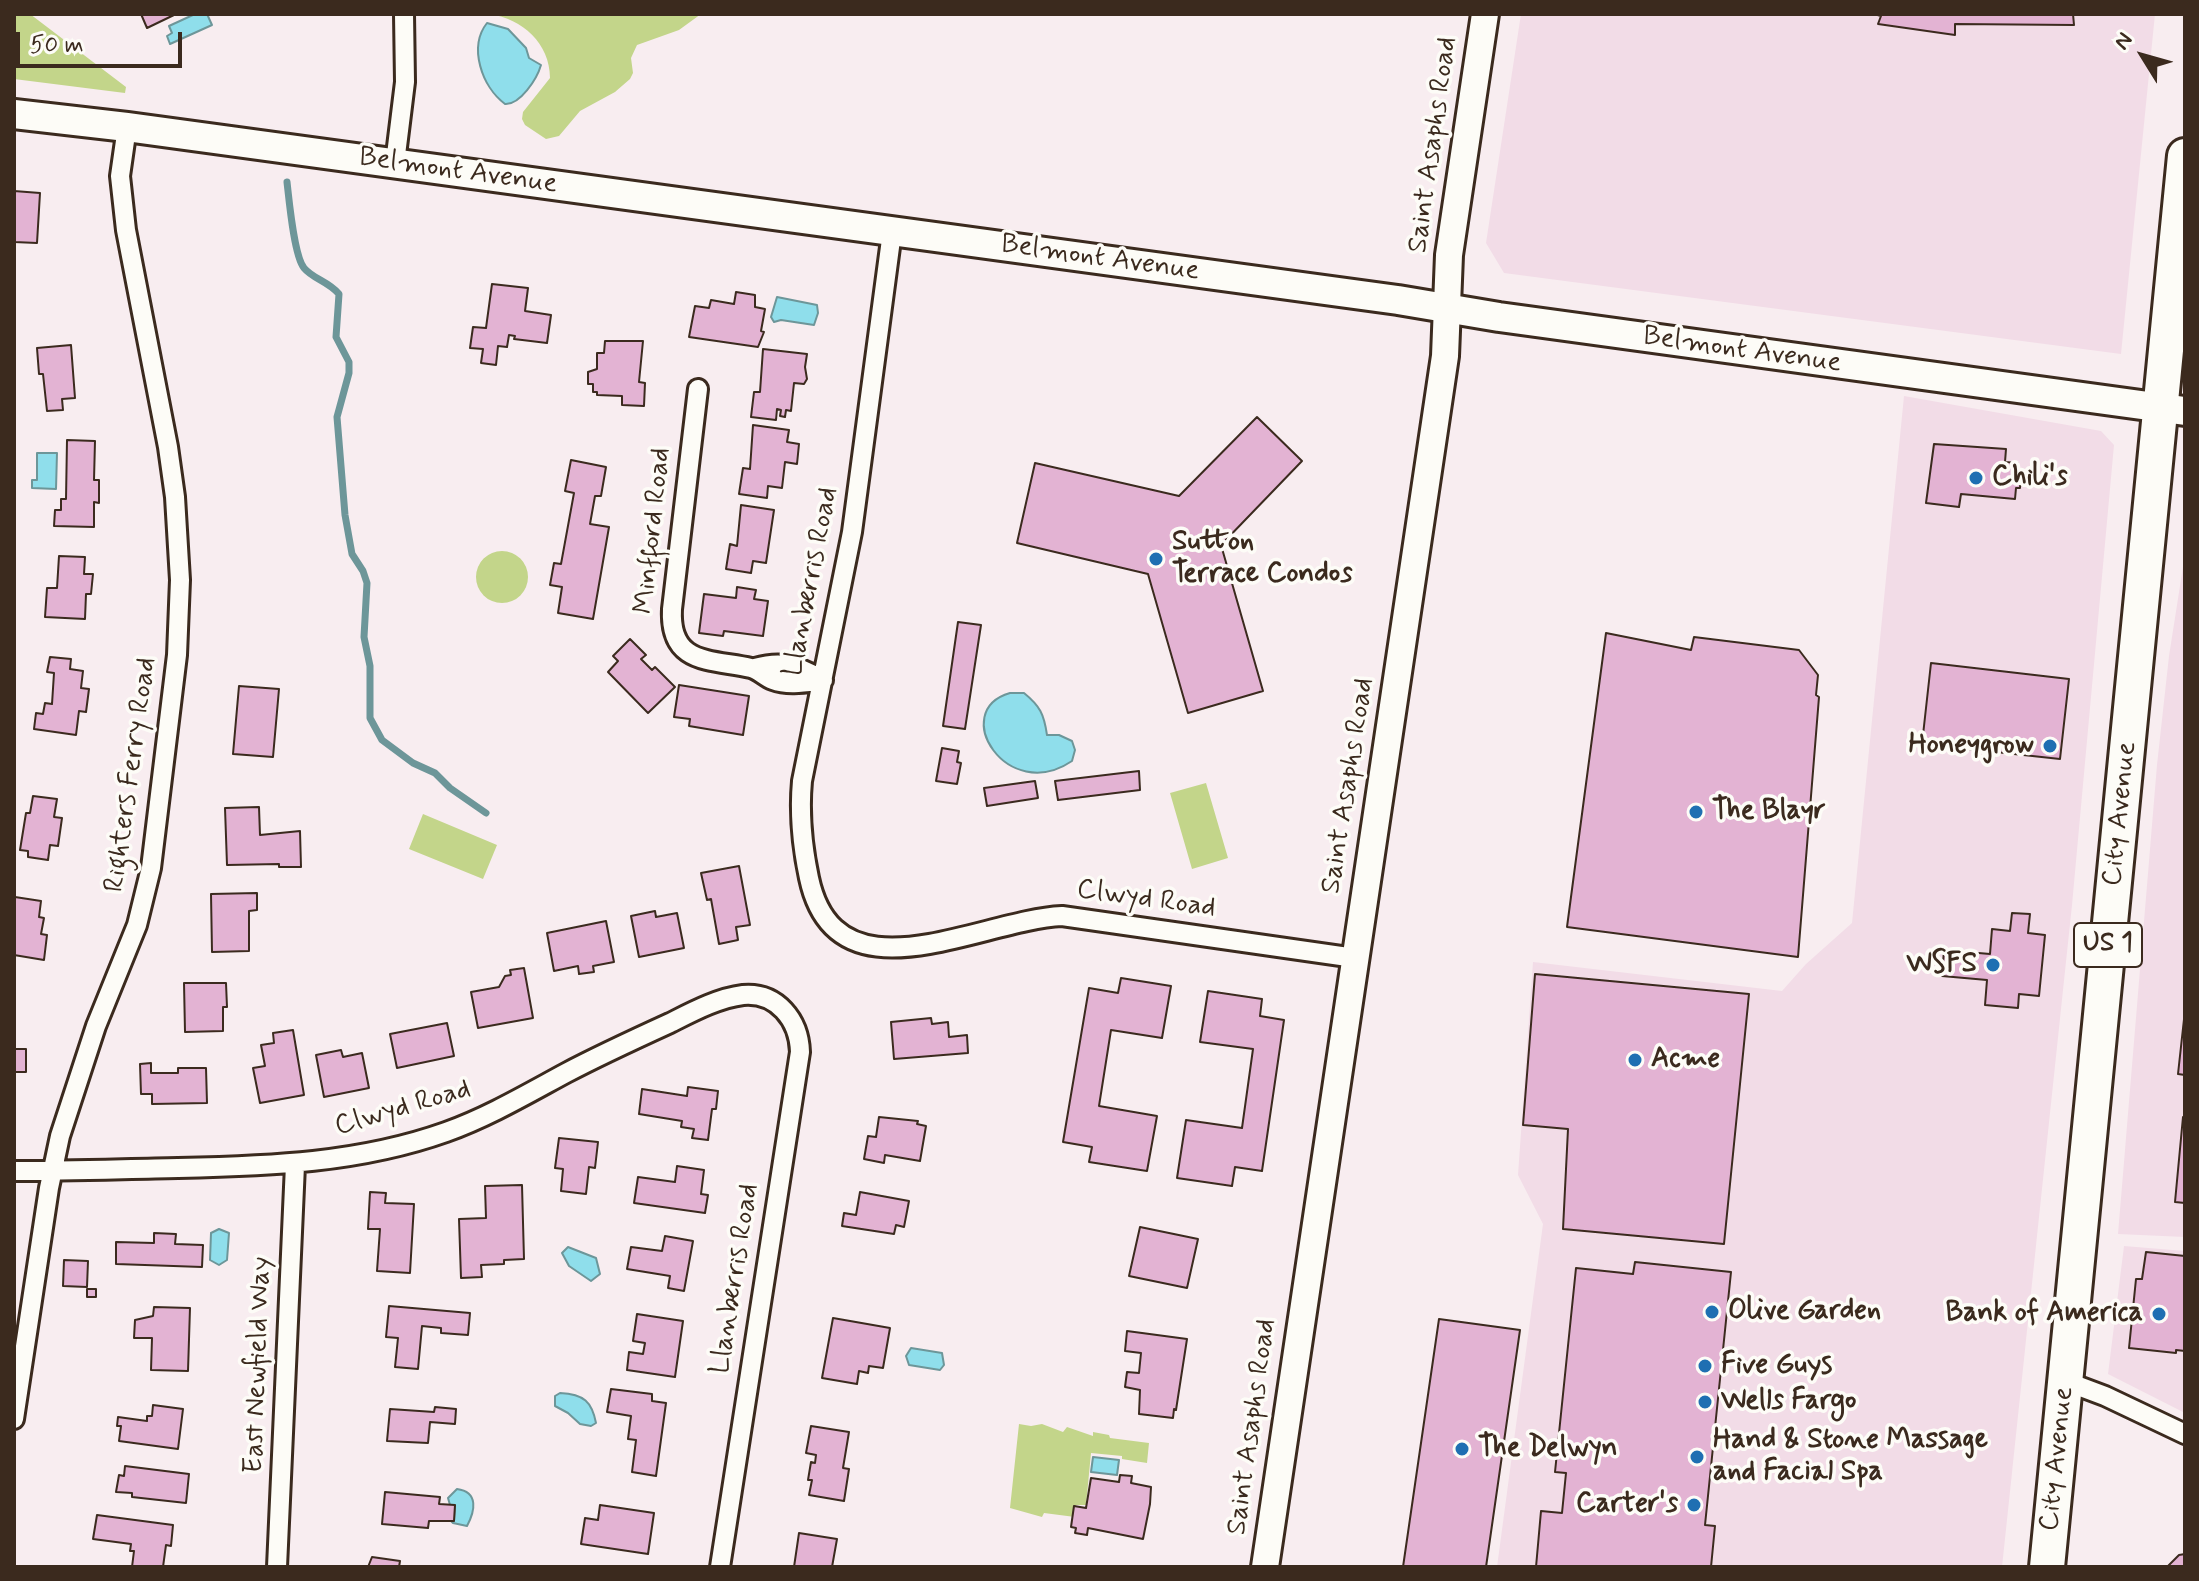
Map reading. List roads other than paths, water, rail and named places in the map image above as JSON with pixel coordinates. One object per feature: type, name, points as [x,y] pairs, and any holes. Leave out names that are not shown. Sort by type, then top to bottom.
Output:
[{"type":"highway","name":"City Avenue","points":[[2047,1567],[2173,409],[2185,156]]},
{"type":"main road","name":"Belmont Avenue","points":[[14,114],[395,163],[2173,409]]},
{"type":"street","points":[[395,163],[405,82],[404,14]]},
{"type":"street","name":"Saint Asaphs Road","points":[[1265,1567],[1445,356],[1449,255],[1485,14]]},
{"type":"street","name":"Righters Ferry Road","points":[[14,1419],[52,1171],[80,1071],[137,925],[144,898],[156,835],[180,617],[175,497],[121,190],[121,160],[127,127]]},
{"type":"street","name":"Llanberris Road","points":[[839,933],[824,916],[812,890],[800,823],[802,781],[852,532],[892,232]]},
{"type":"street","name":"Minfford Road","points":[[698,389],[672,609],[673,631],[683,649],[694,657],[755,668],[772,680],[798,684],[823,680]]},
{"type":"street","name":"Clwyd Road","points":[[839,933],[868,947],[898,947],[1062,916],[1355,958]]},
{"type":"street","name":"Clwyd Road","points":[[14,1171],[295,1165],[397,1146],[446,1132],[486,1115],[629,1041],[729,998],[761,996],[779,1006]]},
{"type":"street","name":"Llanberris Road","points":[[720,1567],[800,1052],[797,1031],[779,1006]]},
{"type":"street","name":"East Newfield Way","points":[[277,1567],[295,1165]]},
{"type":"street","points":[[2065,1381],[2105,1396],[2185,1434]]},
{"type":"water","points":[[195,14],[207,14],[212,25],[170,44],[167,36],[172,33],[169,26]]},
{"type":"water","points":[[487,23],[508,29],[526,48],[529,58],[541,65],[527,90],[511,103],[505,104],[497,97],[480,66],[479,43]]},
{"type":"water","points":[[777,297],[817,305],[814,325],[781,320],[774,322],[771,317]]},
{"type":"water","points":[[37,453],[57,453],[56,489],[32,488],[32,480],[37,480]]},
{"type":"water","points":[[1010,693],[1024,693],[1034,702],[1043,716],[1047,735],[1059,735],[1072,741],[1075,750],[1072,761],[1048,771],[1026,771],[1007,764],[993,750],[985,734],[984,717],[992,703]]},
{"type":"water","points":[[219,1229],[229,1233],[227,1260],[219,1265],[210,1260],[211,1233]]},
{"type":"water","points":[[568,1247],[596,1258],[600,1274],[591,1281],[569,1266],[562,1253]]},
{"type":"water","points":[[911,1348],[942,1353],[944,1365],[940,1370],[909,1365],[906,1356]]},
{"type":"water","points":[[560,1393],[586,1400],[596,1423],[591,1426],[580,1424],[555,1406],[555,1396]]},
{"type":"water","points":[[1093,1457],[1119,1460],[1117,1475],[1091,1472]]},
{"type":"water","points":[[457,1489],[472,1498],[472,1514],[467,1526],[451,1521],[454,1521],[455,1506],[450,1505],[448,1498]]},
{"type":"waterway","points":[[287,182],[300,262],[308,272],[339,294],[336,337],[349,362],[349,373],[337,417],[345,515],[352,554],[367,583],[364,637],[370,666],[370,718],[382,740],[413,763],[435,773],[450,788],[486,813]]},
{"type":"place","name":"Chili's","points":[[1976,478]]},
{"type":"place","name":"Sutton Terrace Condos","points":[[1156,559]]},
{"type":"place","name":"Honeygrow","points":[[2050,746]]},
{"type":"place","name":"The Blayr","points":[[1696,812]]},
{"type":"place","name":"WSFS","points":[[1993,965]]},
{"type":"place","name":"Acme","points":[[1635,1060]]},
{"type":"place","name":"Olive Garden","points":[[1712,1312]]},
{"type":"place","name":"Bank of America","points":[[2159,1314]]},
{"type":"place","name":"Five Guys","points":[[1705,1366]]},
{"type":"place","name":"Wells Fargo","points":[[1705,1402]]},
{"type":"place","name":"The Delwyn","points":[[1462,1449]]},
{"type":"place","name":"Hand & Stone Massage and Facial Spa","points":[[1697,1457]]},
{"type":"place","name":"Carter's","points":[[1694,1505]]}]
